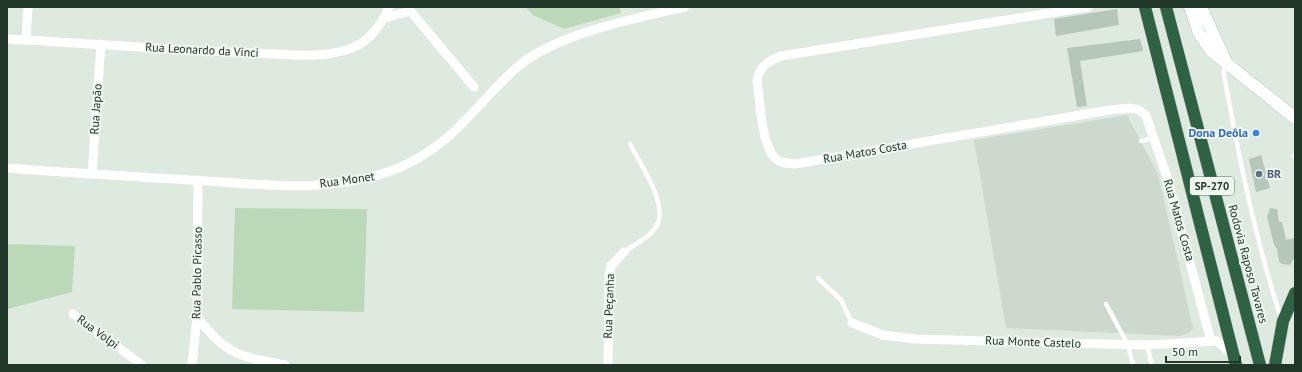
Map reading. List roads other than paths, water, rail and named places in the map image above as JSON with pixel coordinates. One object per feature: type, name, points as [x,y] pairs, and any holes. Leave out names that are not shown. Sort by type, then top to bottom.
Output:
[{"type":"highway","name":"SP-270","points":[[1145,7],[1227,323],[1235,360]]},
{"type":"highway","name":"Rodovia Raposo Tavares","points":[[1166,7],[1260,365]]},
{"type":"highway","points":[[1275,365],[1283,321],[1294,297]]},
{"type":"main road","points":[[1190,7],[1200,33],[1210,50],[1295,118]]},
{"type":"main road","points":[[1201,7],[1226,62]]},
{"type":"street","points":[[26,40],[28,7]]},
{"type":"street","name":"Rua Leonardo da Vinci","points":[[7,39],[212,52],[314,55],[347,50],[361,43],[376,30],[385,18],[389,7]]},
{"type":"street","name":"Rua Monet","points":[[7,168],[293,186],[347,182],[382,174],[411,162],[453,134],[514,69],[531,56],[574,37],[647,16],[685,7]]},
{"type":"street","name":"Rua Matos Costa","points":[[1088,7],[781,56],[773,59],[764,64],[759,72],[757,80],[766,141],[769,151],[776,160],[795,164],[1131,108],[1139,109],[1146,116],[1154,138],[1214,341]]},
{"type":"street","points":[[385,18],[409,9],[474,86]]},
{"type":"street","name":"Rua Japão","points":[[92,174],[101,44]]},
{"type":"street","name":"Rua Pablo Picasso","points":[[192,365],[197,317],[198,180]]},
{"type":"street","name":"Rua Peçanha","points":[[608,365],[609,276],[611,266],[624,252]]},
{"type":"street","name":"Rua Volpi","points":[[73,314],[142,365]]},
{"type":"street","points":[[197,317],[210,335],[228,351],[248,358],[285,365]]},
{"type":"street","name":"Rua Monte Castelo","points":[[852,323],[883,335],[914,339],[1128,345],[1214,341]]},
{"type":"street","points":[[1227,323],[1214,341],[1235,360]]},
{"type":"lane","points":[[1226,62],[1224,65],[1224,76],[1244,179],[1266,264],[1283,321]]},
{"type":"lane","points":[[1141,140],[1154,138]]},
{"type":"lane","points":[[624,252],[647,236],[656,226],[659,213],[657,194],[630,144]]},
{"type":"lane","points":[[818,278],[841,300],[852,323]]},
{"type":"lane","points":[[1106,304],[1128,345],[1133,365]]},
{"type":"lane","points":[[1147,345],[1152,365]]},
{"type":"place","name":"Dona Deôla","points":[[1256,133]]},
{"type":"place","name":"BR","points":[[1259,174]]}]
